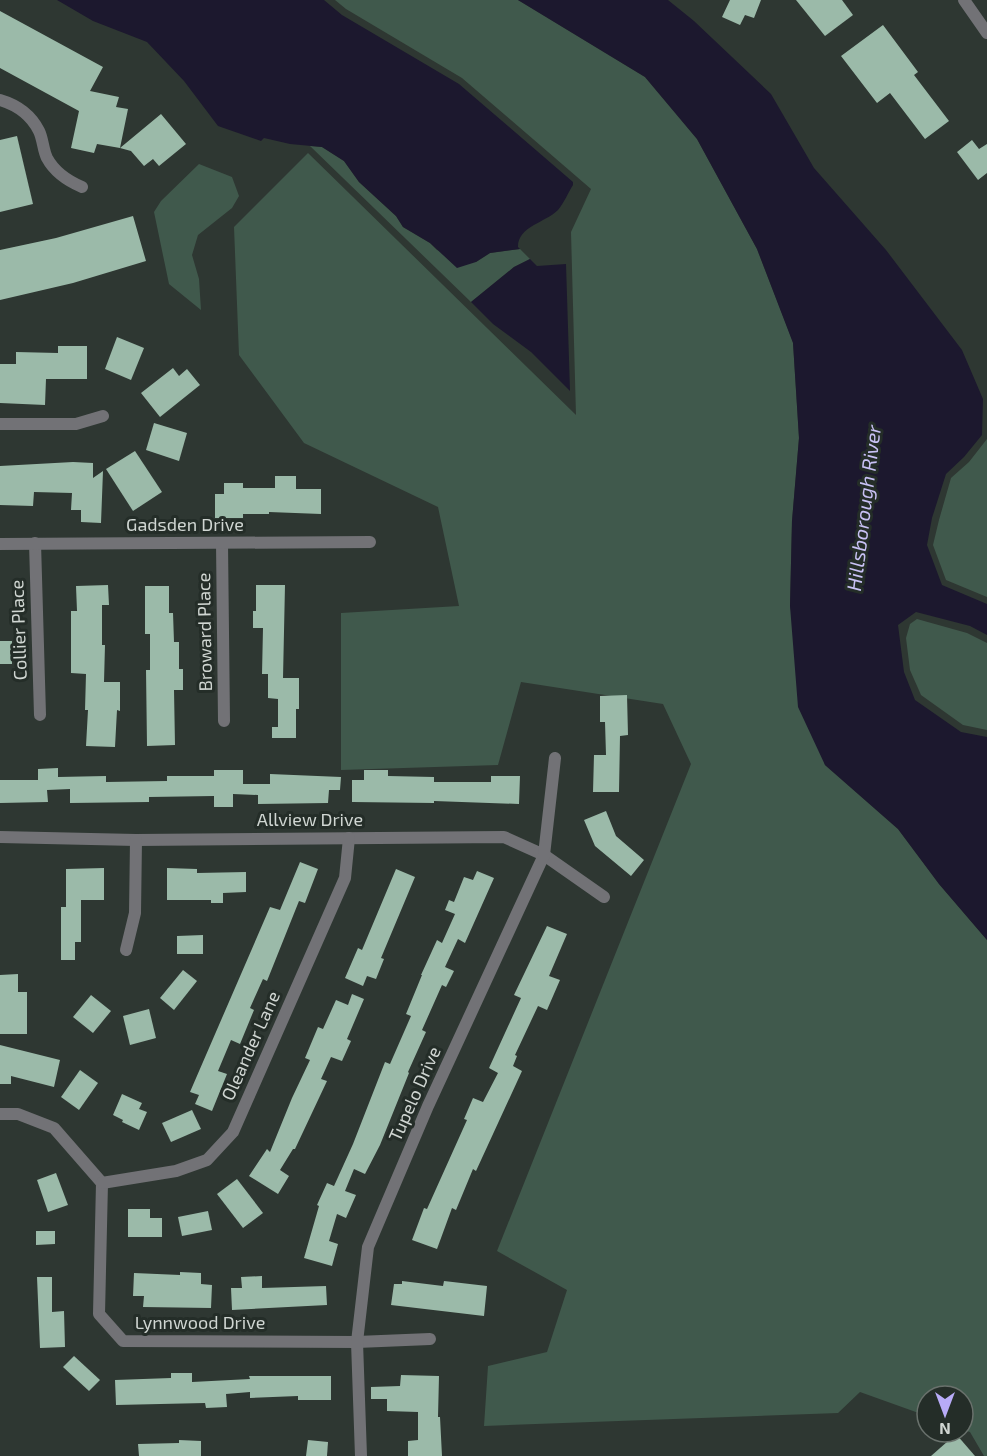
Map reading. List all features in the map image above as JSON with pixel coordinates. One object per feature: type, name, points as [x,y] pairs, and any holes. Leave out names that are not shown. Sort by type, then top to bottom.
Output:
[{"type":"street","points":[[964,0],[983,18],[987,33]]},
{"type":"street","points":[[0,100],[23,110],[39,130],[47,158],[57,172],[66,180],[82,188]]},
{"type":"street","points":[[0,424],[76,424],[103,416]]},
{"type":"street","name":"Gadsden Drive","points":[[0,544],[370,542]]},
{"type":"street","name":"Collier Place","points":[[34,543],[40,715]]},
{"type":"street","name":"Broward Place","points":[[222,543],[225,721]]},
{"type":"street","name":"Tupelo Drive","points":[[361,1456],[357,1342],[368,1247],[428,1106],[544,855],[555,758]]},
{"type":"street","name":"Allview Drive","points":[[0,837],[136,840],[504,837],[544,855],[604,897]]},
{"type":"street","name":"Oleander Lane","points":[[102,1183],[176,1171],[207,1160],[233,1132],[345,878],[349,838]]},
{"type":"street","points":[[126,950],[135,913],[136,840]]},
{"type":"street","points":[[0,1114],[18,1114],[54,1128],[102,1183]]},
{"type":"street","name":"Lynnwood Drive","points":[[102,1183],[99,1314],[123,1341],[357,1342],[430,1339]]},
{"type":"green space","points":[[335,0],[518,0],[645,77],[697,139],[757,249],[793,342],[799,438],[792,521],[790,606],[825,765],[898,829],[939,884],[987,940],[987,1456],[984,1456],[975,1441],[975,1384],[915,1384],[915,1412],[860,1392],[838,1413],[484,1426],[488,1366],[547,1352],[567,1290],[497,1251],[691,764],[663,704],[521,682],[498,765],[341,770],[341,613],[459,606],[438,507],[304,443],[239,355],[234,227],[308,153],[576,415],[571,232],[591,189],[462,78],[346,9]]},
{"type":"green space","points":[[310,146],[322,147],[344,161],[359,182],[396,216],[403,227],[430,243],[437,250],[476,262],[490,253],[520,249],[530,259],[514,267],[471,302]]},
{"type":"green space","points":[[199,164],[232,177],[239,196],[232,208],[198,235],[192,255],[199,279],[201,310],[169,284],[154,212],[161,201]]},
{"type":"green space","points":[[987,439],[987,597],[946,580],[933,545],[951,478],[969,462]]},
{"type":"green space","points":[[917,619],[967,633],[987,643],[987,730],[963,725],[921,695],[910,670],[906,638],[910,624]]},
{"type":"water","points":[[57,0],[324,0],[342,15],[459,84],[573,182],[573,185],[558,210],[522,234],[518,247],[520,249],[490,253],[476,262],[457,268],[430,243],[403,227],[396,216],[359,182],[344,161],[322,147],[290,144],[264,138],[261,141],[218,126],[184,81],[147,42],[93,21]]},
{"type":"water","name":"Hillsborough River","points":[[518,0],[668,0],[694,21],[771,94],[814,168],[886,250],[962,350],[983,399],[982,435],[946,474],[932,518],[927,545],[942,585],[987,604],[987,635],[970,626],[916,612],[898,625],[904,672],[915,700],[961,732],[987,737],[987,940],[939,884],[898,829],[825,765],[798,707],[790,606],[792,521],[799,438],[793,343],[757,249],[697,139],[645,77]]},
{"type":"water","points":[[530,259],[537,266],[566,264],[570,391],[531,352],[493,324],[471,302],[514,267]]},
{"type":"building","points":[[730,0],[761,0],[754,18],[745,15],[740,25],[722,17]]},
{"type":"building","points":[[796,0],[842,0],[853,15],[825,36]]},
{"type":"building","points":[[0,11],[103,67],[90,91],[119,97],[116,107],[128,109],[120,148],[97,144],[94,153],[71,148],[79,111],[0,68]]},
{"type":"building","points":[[883,25],[918,72],[914,75],[949,121],[925,139],[890,93],[877,103],[841,56]]},
{"type":"building","points":[[161,114],[186,144],[159,166],[153,159],[144,166],[131,151],[120,148]]},
{"type":"building","points":[[17,136],[33,204],[0,212],[0,140]]},
{"type":"building","points":[[972,140],[979,149],[987,144],[987,173],[978,180],[957,152]]},
{"type":"building","points":[[133,216],[146,261],[73,283],[0,300],[0,250],[56,238]]},
{"type":"building","points":[[117,337],[144,348],[131,380],[105,369]]},
{"type":"building","points":[[58,346],[87,346],[87,379],[46,379],[45,405],[0,403],[0,364],[16,364],[16,352],[58,353]]},
{"type":"building","points":[[173,368],[179,376],[187,369],[200,385],[160,417],[141,393]]},
{"type":"building","points":[[154,423],[187,433],[179,461],[146,450]]},
{"type":"building","points":[[135,451],[162,492],[133,511],[106,469]]},
{"type":"building","points":[[93,463],[93,478],[103,471],[101,523],[81,522],[81,510],[71,510],[72,493],[34,492],[33,506],[0,505],[0,466]]},
{"type":"building","points":[[275,476],[296,476],[296,489],[321,489],[321,514],[269,512],[269,514],[243,514],[243,518],[215,518],[215,494],[224,494],[224,483],[243,483],[243,488],[275,488]]},
{"type":"building","points":[[108,585],[109,605],[102,605],[102,645],[105,645],[104,682],[120,682],[120,711],[117,710],[115,747],[86,746],[88,710],[85,710],[86,674],[71,673],[71,611],[77,611],[76,586]]},
{"type":"building","points":[[256,585],[285,585],[283,678],[299,678],[296,738],[272,738],[272,727],[278,727],[278,699],[268,698],[268,674],[262,674],[263,628],[253,628],[253,611],[256,611]]},
{"type":"building","points":[[145,586],[169,586],[169,613],[173,613],[174,642],[179,642],[179,669],[183,669],[183,690],[174,690],[175,745],[147,746],[146,670],[150,670],[150,634],[145,634]]},
{"type":"building","points":[[0,641],[12,641],[12,664],[0,664]]},
{"type":"building","points":[[627,695],[628,735],[620,736],[619,792],[593,792],[594,755],[606,755],[605,722],[600,722],[600,696]]},
{"type":"building","points":[[58,768],[58,777],[106,776],[106,782],[167,781],[167,776],[214,776],[214,770],[243,770],[243,784],[270,784],[270,774],[341,777],[340,790],[329,790],[328,803],[258,804],[258,795],[233,794],[233,807],[214,807],[214,796],[149,797],[149,802],[70,803],[70,789],[47,790],[48,802],[0,803],[0,780],[38,780],[38,769]]},
{"type":"building","points":[[364,770],[388,770],[388,776],[434,777],[434,782],[491,782],[491,776],[520,776],[519,804],[434,801],[434,803],[352,802],[352,780],[364,780]]},
{"type":"building","points":[[606,811],[616,836],[644,860],[631,876],[595,846],[584,820]]},
{"type":"building","points":[[300,862],[318,869],[305,903],[299,901],[267,981],[263,979],[250,1008],[254,1010],[240,1044],[231,1040],[218,1071],[227,1074],[212,1111],[195,1104],[199,1095],[190,1092],[270,907],[280,910]]},
{"type":"building","points":[[104,868],[104,900],[81,900],[81,942],[75,942],[75,960],[61,960],[61,907],[66,907],[66,869]]},
{"type":"building","points":[[167,868],[197,869],[197,873],[246,872],[246,892],[223,893],[223,903],[211,903],[211,900],[167,900]]},
{"type":"building","points":[[396,869],[415,877],[381,958],[384,959],[376,979],[367,976],[363,986],[345,978],[358,948],[362,950]]},
{"type":"building","points":[[477,871],[494,878],[465,943],[458,939],[445,967],[454,971],[446,987],[442,985],[422,1030],[426,1032],[380,1145],[365,1174],[354,1169],[345,1191],[356,1195],[346,1218],[337,1214],[329,1241],[338,1244],[332,1266],[304,1258],[319,1206],[317,1205],[327,1183],[334,1186],[385,1062],[390,1064],[411,1016],[406,1014],[421,975],[437,940],[442,943],[455,914],[445,910],[449,900],[454,902],[464,877],[473,880]]},
{"type":"building","points":[[547,926],[567,934],[549,976],[560,980],[547,1010],[538,1006],[515,1055],[517,1056],[513,1066],[522,1071],[476,1171],[473,1169],[456,1210],[452,1208],[437,1249],[412,1240],[424,1208],[427,1209],[467,1120],[464,1119],[473,1098],[483,1102],[498,1073],[489,1068],[521,998],[514,995]]},
{"type":"building","points":[[203,935],[203,954],[177,954],[177,936]]},
{"type":"building","points":[[183,970],[197,981],[174,1010],[160,998]]},
{"type":"building","points":[[18,974],[18,992],[27,992],[27,1034],[0,1034],[0,975]]},
{"type":"building","points":[[352,994],[364,999],[347,1039],[351,1041],[342,1061],[331,1057],[321,1079],[327,1081],[295,1149],[280,1170],[289,1176],[278,1194],[249,1176],[267,1149],[270,1152],[310,1060],[305,1058],[318,1027],[323,1029],[336,1000],[348,1005]]},
{"type":"building","points":[[91,995],[111,1011],[93,1033],[73,1017]]},
{"type":"building","points":[[149,1009],[156,1038],[130,1045],[123,1016]]},
{"type":"building","points":[[0,1045],[60,1060],[54,1087],[11,1076],[11,1084],[0,1084]]},
{"type":"building","points":[[80,1070],[98,1083],[79,1110],[61,1097]]},
{"type":"building","points":[[122,1094],[142,1103],[139,1109],[147,1112],[139,1130],[113,1115]]},
{"type":"building","points":[[192,1110],[201,1129],[171,1142],[162,1123]]},
{"type":"building","points":[[56,1173],[68,1205],[48,1212],[37,1180]]},
{"type":"building","points":[[237,1179],[263,1213],[243,1228],[217,1194]]},
{"type":"building","points":[[128,1209],[150,1209],[150,1218],[162,1218],[162,1237],[128,1237]]},
{"type":"building","points":[[208,1211],[212,1230],[182,1236],[178,1217]]},
{"type":"building","points":[[36,1231],[55,1231],[55,1244],[36,1245]]},
{"type":"building","points":[[180,1272],[201,1273],[201,1284],[212,1285],[211,1308],[143,1307],[144,1296],[133,1296],[134,1273],[180,1275]]},
{"type":"building","points":[[262,1276],[262,1288],[326,1286],[327,1305],[232,1310],[231,1288],[242,1288],[241,1277]]},
{"type":"building","points":[[37,1277],[52,1277],[52,1312],[64,1311],[65,1347],[40,1348]]},
{"type":"building","points":[[402,1281],[443,1286],[444,1281],[487,1286],[484,1316],[391,1305],[394,1284],[402,1284]]},
{"type":"building","points":[[74,1356],[100,1380],[89,1391],[63,1367]]},
{"type":"building","points":[[171,1373],[192,1373],[192,1382],[250,1379],[249,1376],[331,1376],[331,1400],[298,1400],[298,1396],[250,1398],[250,1392],[226,1394],[227,1407],[206,1408],[205,1403],[116,1405],[115,1380],[171,1378]]},
{"type":"building","points":[[401,1375],[439,1376],[438,1417],[440,1417],[442,1456],[408,1456],[408,1441],[418,1440],[418,1412],[387,1411],[387,1399],[371,1399],[371,1387],[400,1386]]},
{"type":"building","points":[[179,1440],[201,1441],[201,1456],[139,1456],[138,1444],[179,1443]]},
{"type":"building","points":[[308,1440],[328,1442],[327,1456],[306,1456]]},
{"type":"building","points":[[945,1444],[965,1444],[975,1456],[931,1456]]}]
